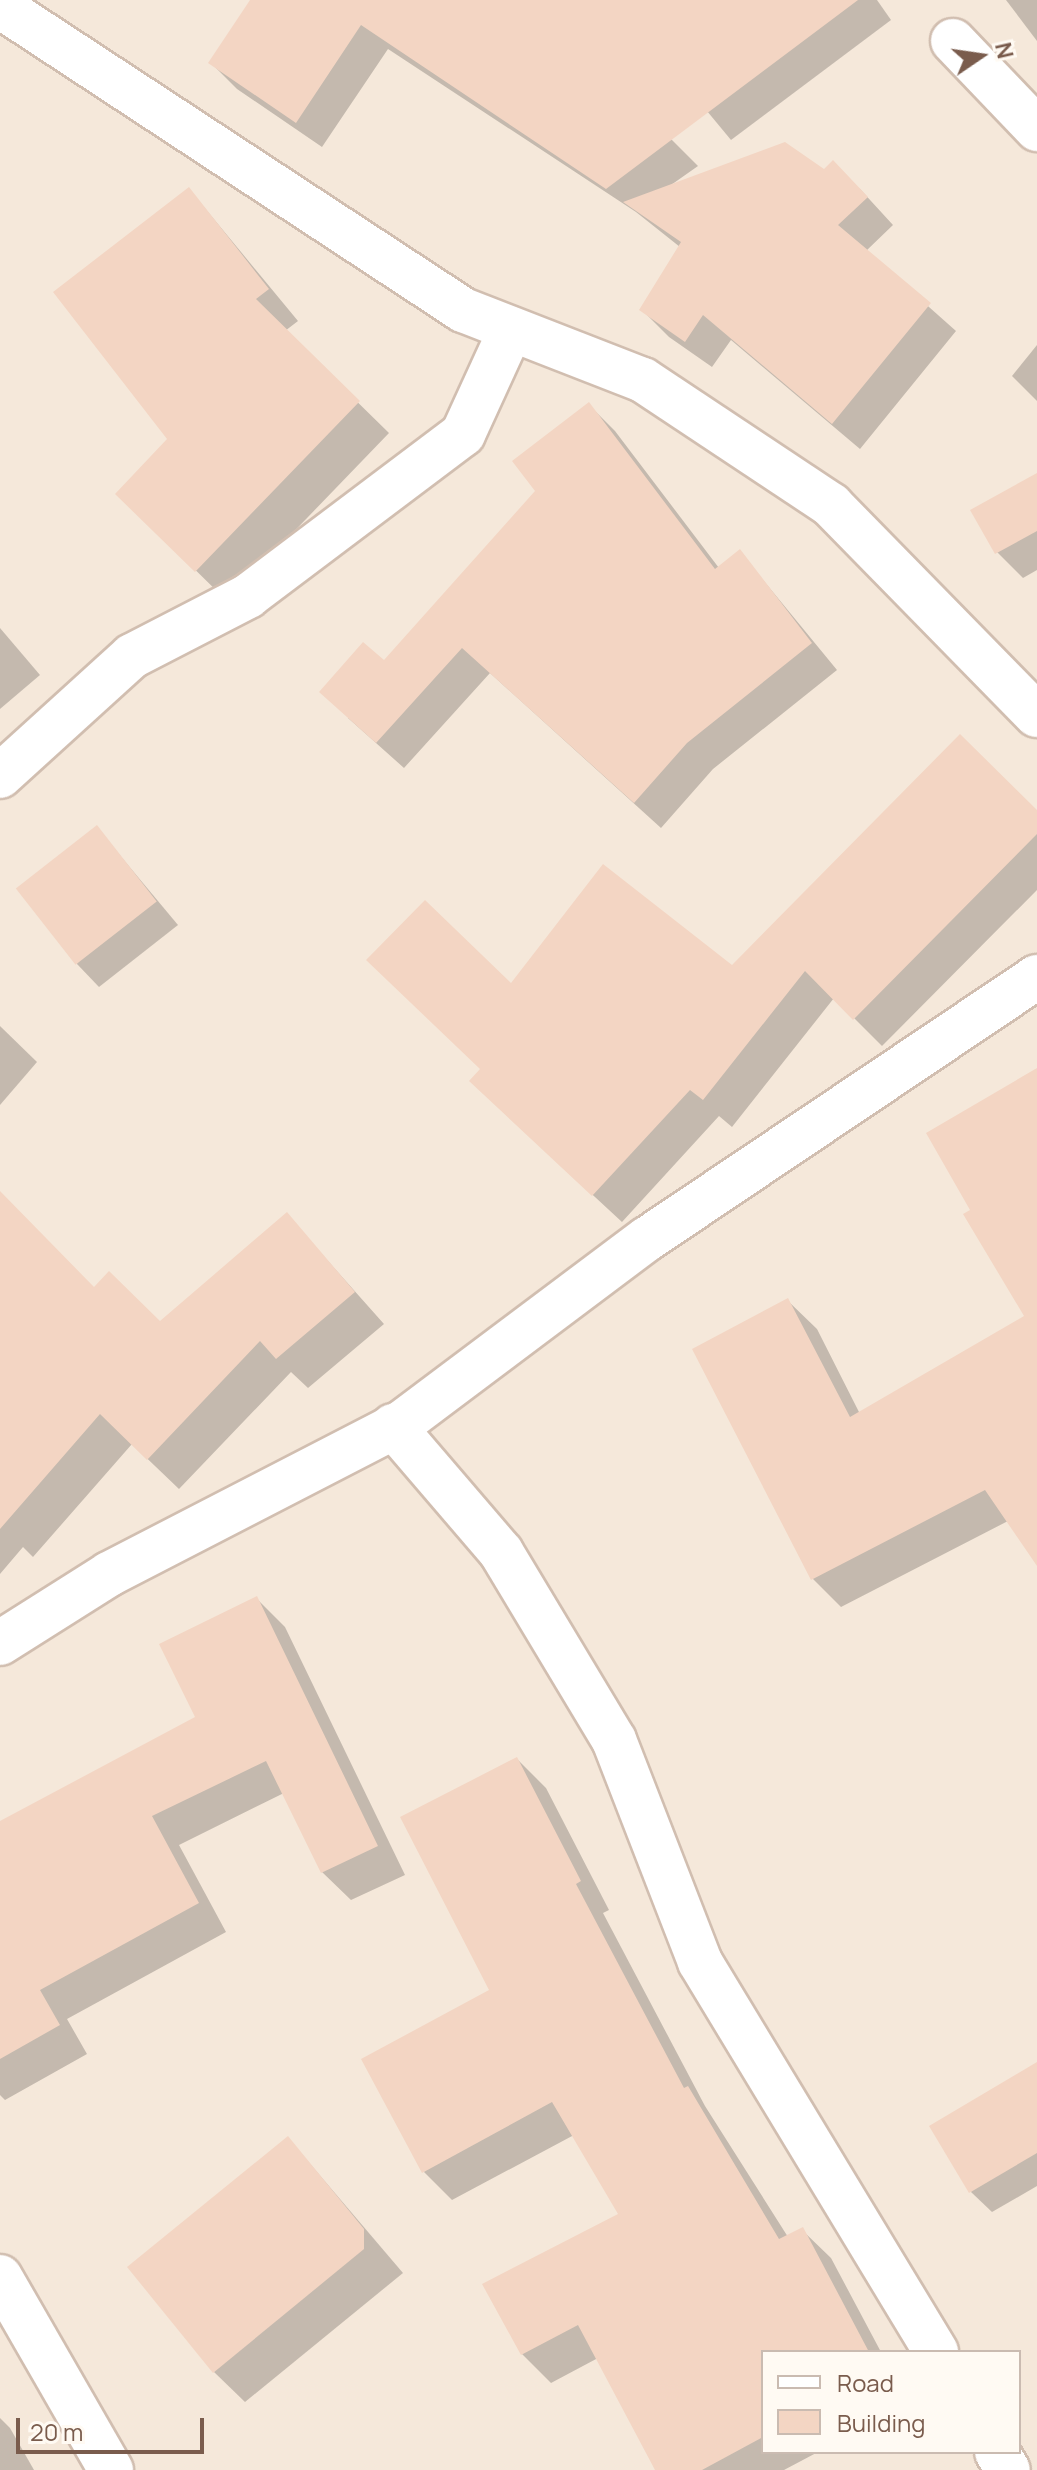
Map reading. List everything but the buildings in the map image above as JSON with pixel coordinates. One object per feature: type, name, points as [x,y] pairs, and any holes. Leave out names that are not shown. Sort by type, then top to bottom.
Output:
[{"type":"street","points":[[0,6],[463,310],[643,380],[831,505],[1037,715]]},
{"type":"street","points":[[953,41],[1037,129]]},
{"type":"street","points":[[0,776],[132,656],[248,596],[463,434],[511,329]]},
{"type":"street","points":[[0,1643],[109,1574],[393,1426],[647,1239],[1037,977]]},
{"type":"street","points":[[393,1426],[501,1552],[614,1740],[700,1962],[935,2350]]},
{"type":"street","points":[[0,2277],[111,2470]]},
{"type":"shaded area","points":[[0,0],[1037,0],[1037,2470],[0,2470]]}]
